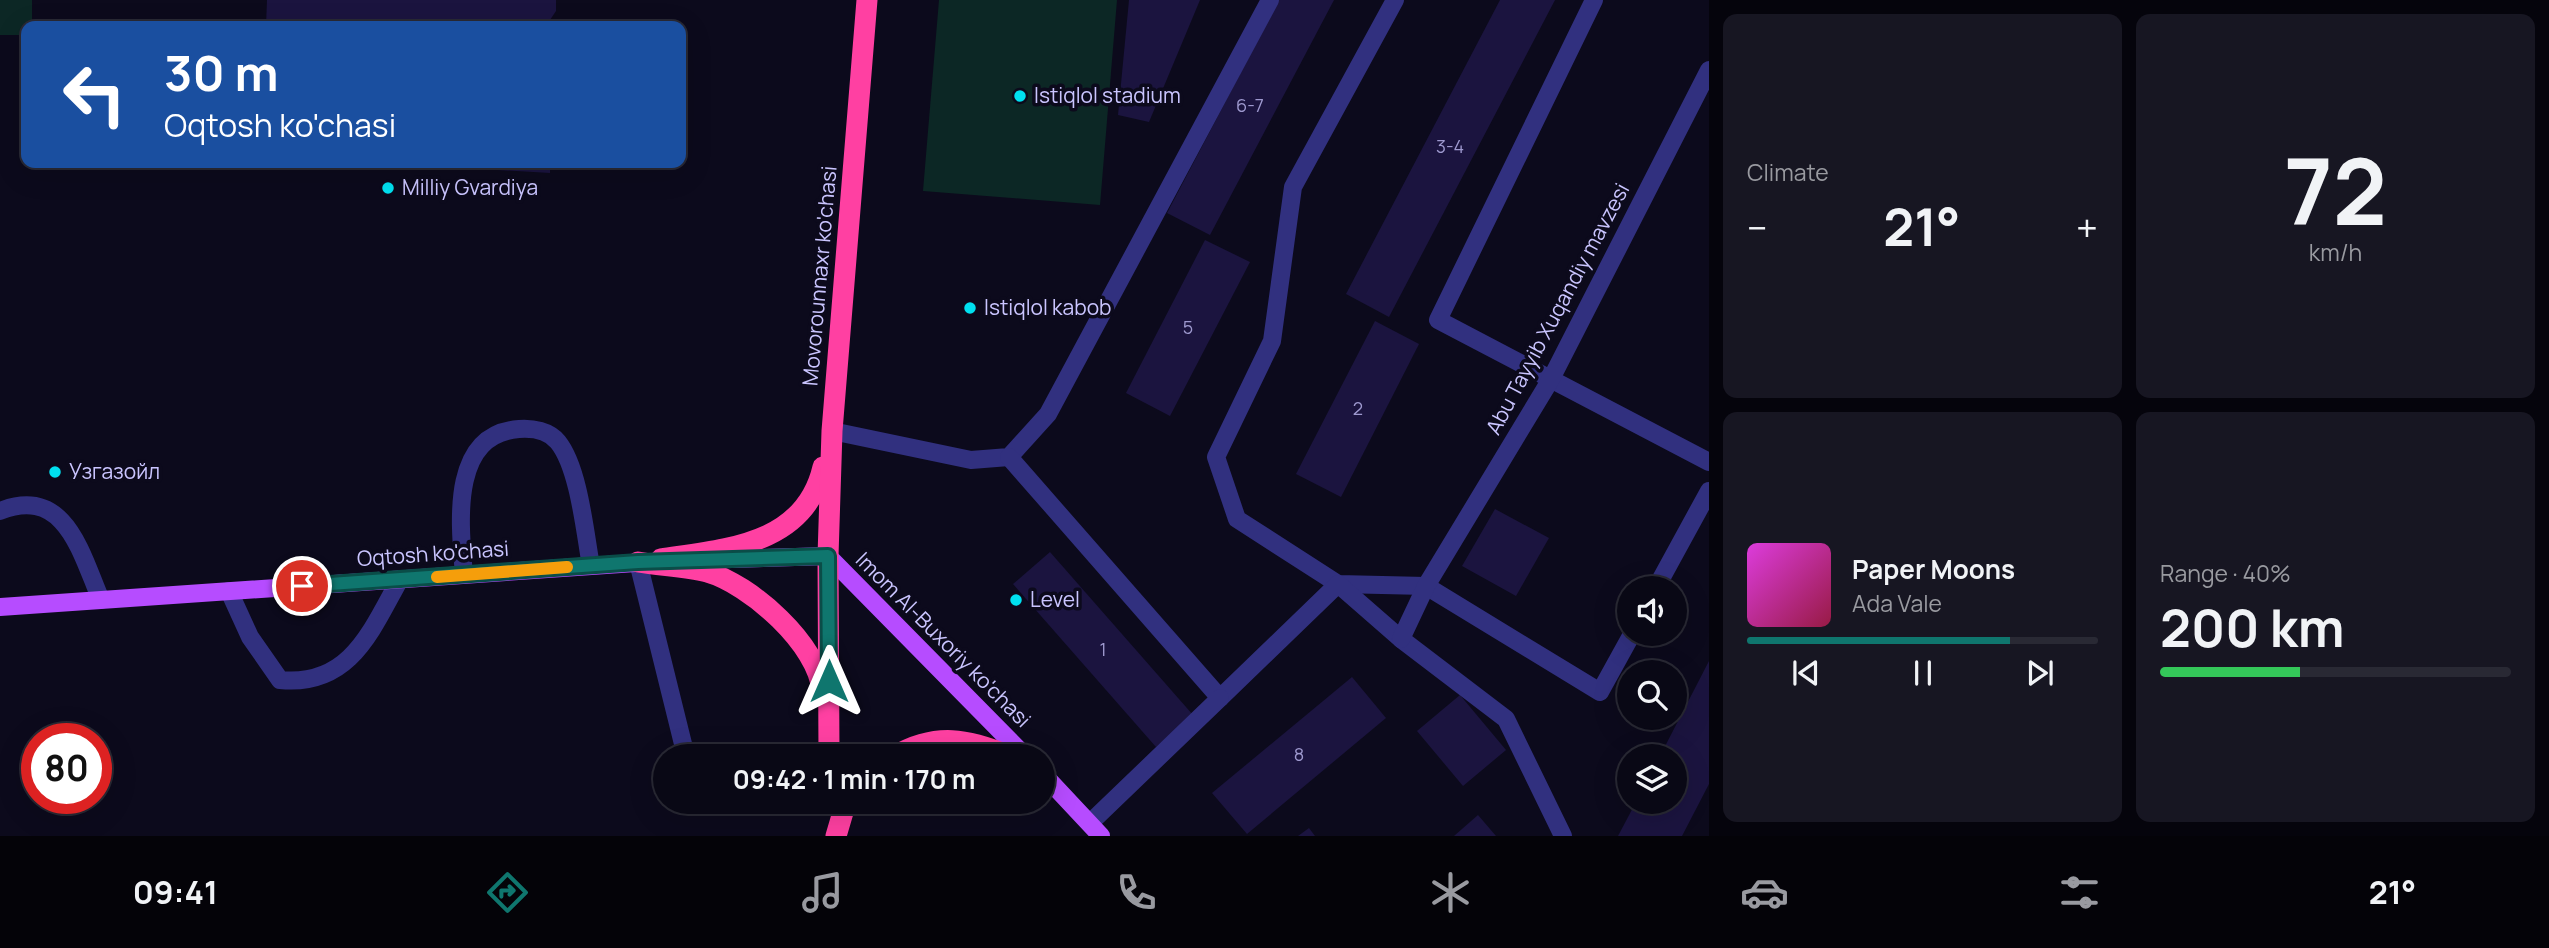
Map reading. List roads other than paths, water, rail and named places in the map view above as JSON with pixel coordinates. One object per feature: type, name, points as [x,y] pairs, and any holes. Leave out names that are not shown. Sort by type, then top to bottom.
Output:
[{"type":"highway","name":"Movorounnaxr ko'chasi","points":[[828,744],[828,556],[832,431],[867,0]]},
{"type":"highway","points":[[638,562],[749,543],[784,528],[803,511],[819,488],[832,431]]},
{"type":"highway","points":[[638,562],[708,572],[755,596],[793,632],[821,676],[827,744]]},
{"type":"highway","points":[[920,744],[951,739],[974,744]]},
{"type":"main road","name":"Oqtosh ko'chasi","points":[[0,607],[638,562],[828,556]]},
{"type":"main road","name":"Imom Al-Buxoriy ko'chasi","points":[[828,556],[1013,744]]},
{"type":"main road","points":[[1055,787],[1095,830]]},
{"type":"lane","points":[[832,431],[971,460],[1009,457],[1048,414],[1270,0]]},
{"type":"lane","points":[[1395,0],[1293,187],[1272,341],[1216,457],[1237,519],[1338,584],[1401,639],[1506,719],[1563,836]]},
{"type":"lane","points":[[1594,0],[1438,320],[1709,462]]},
{"type":"lane","name":"Abu Tayyib Xuqandiy mavzesi","points":[[1401,639],[1426,586],[1550,379],[1709,70]]},
{"type":"lane","points":[[464,575],[460,520],[464,479],[479,449],[501,431],[535,428],[557,441],[570,466],[591,566]]},
{"type":"lane","points":[[1009,457],[1220,698]]},
{"type":"lane","points":[[1663,576],[1709,491]]},
{"type":"lane","points":[[0,511],[17,506],[52,510],[69,527],[102,600]]},
{"type":"lane","points":[[638,562],[683,744]]},
{"type":"lane","points":[[229,592],[250,637],[281,680],[299,682],[328,675],[362,646],[400,579]]},
{"type":"lane","points":[[1095,830],[1220,698],[1338,584],[1426,586],[1600,692],[1625,646]]},
{"type":"place","name":"Istiqlol stadium","points":[[1020,96]]},
{"type":"place","name":"Milliy Gvardiya","points":[[388,188]]},
{"type":"place","name":"Istiqlol kabob","points":[[970,308]]},
{"type":"place","name":"Узгазойл","points":[[55,472]]},
{"type":"place","name":"Level","points":[[1016,600]]}]
